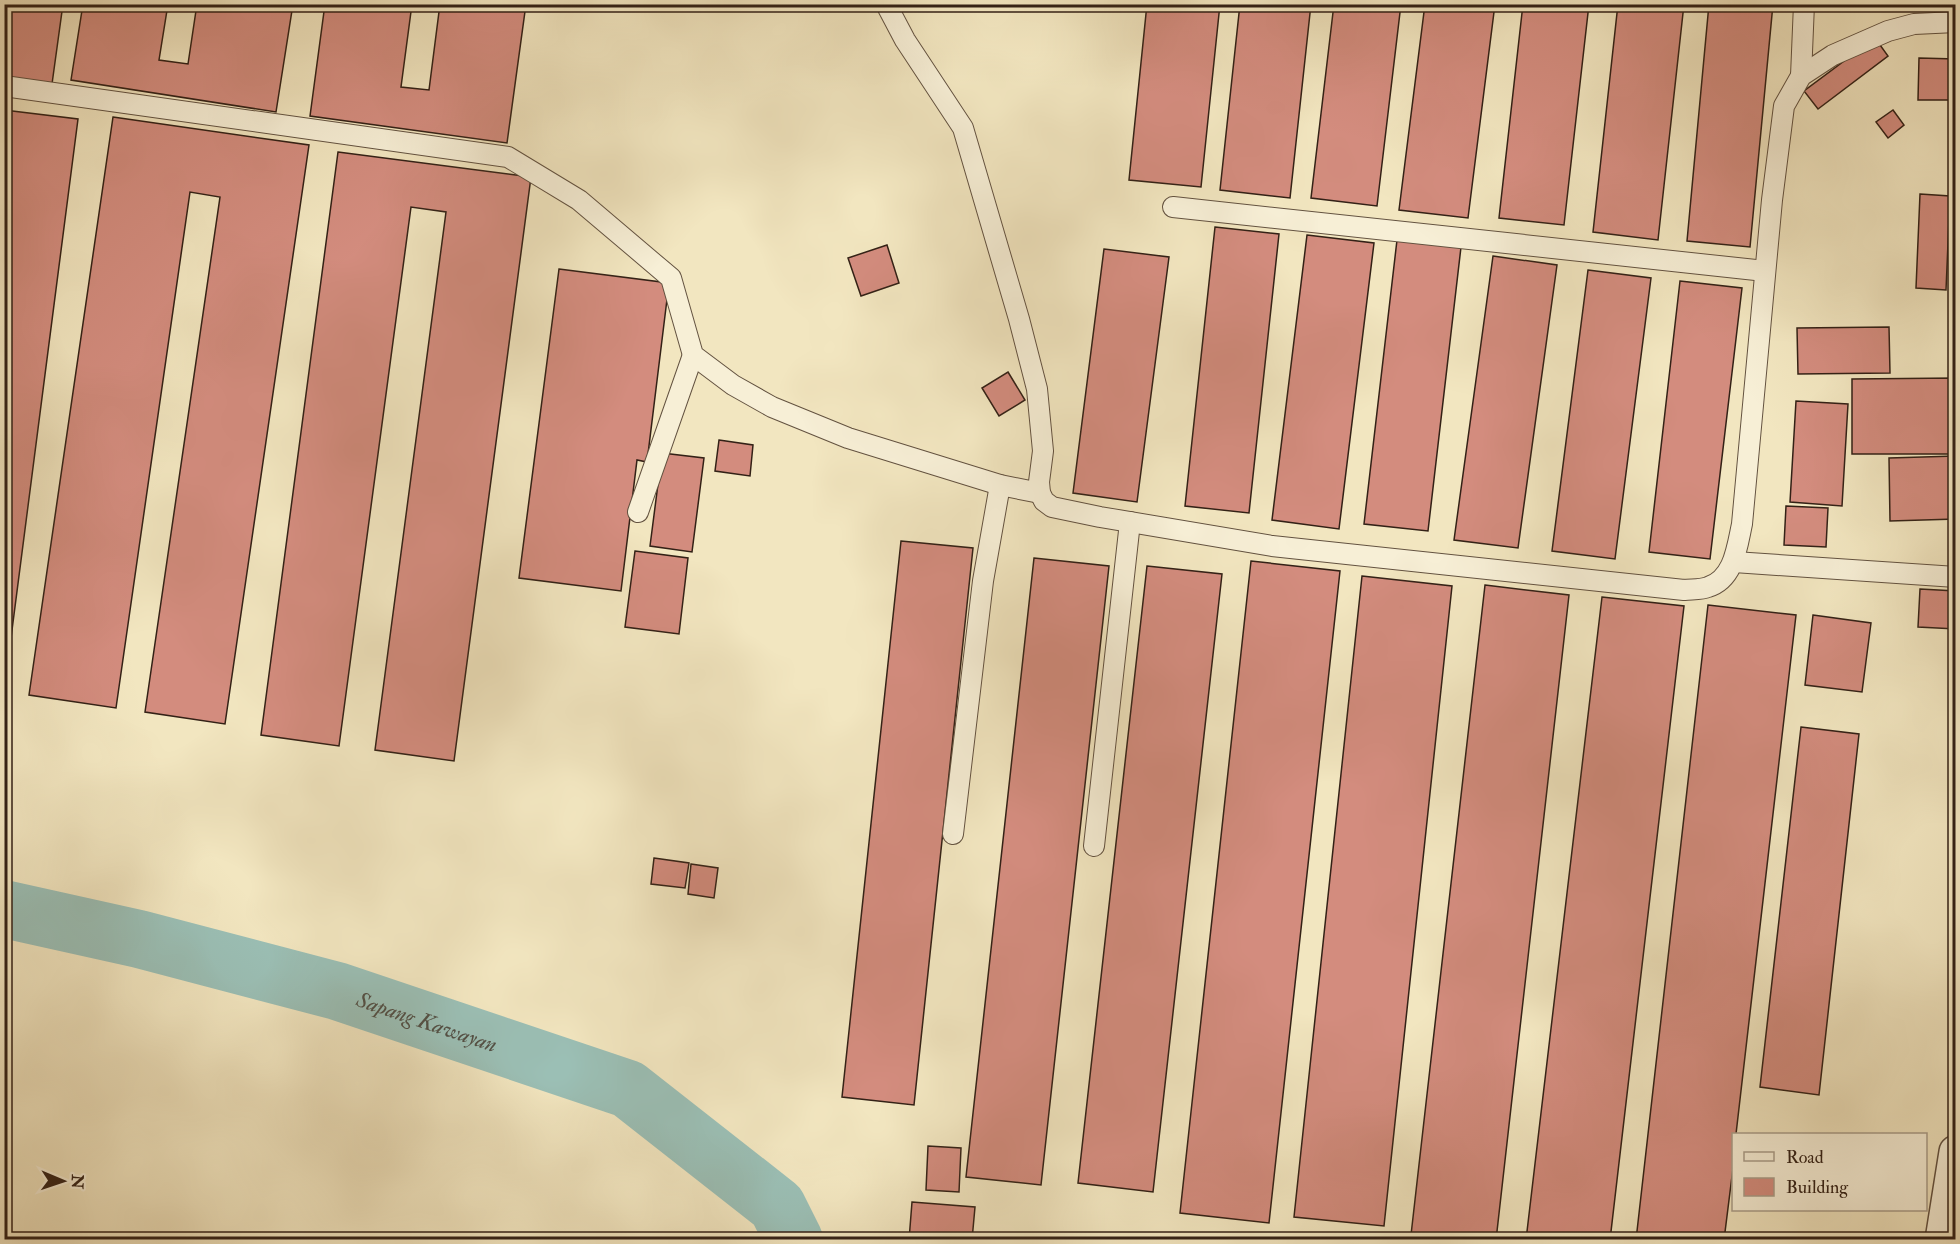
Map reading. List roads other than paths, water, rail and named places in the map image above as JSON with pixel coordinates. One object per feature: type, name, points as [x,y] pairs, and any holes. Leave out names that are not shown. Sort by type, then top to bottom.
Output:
[{"type":"street","points":[[1942,1239],[1956,1152]]},
{"type":"lane","points":[[886,4],[905,40],[963,128],[1037,389],[1042,451],[1040,493],[1044,501],[1052,507],[1272,546],[1684,590],[1708,587],[1722,579],[1734,562],[1742,524],[1765,271],[1784,106],[1801,76],[1804,4]]},
{"type":"lane","points":[[1801,76],[1833,55],[1888,31],[1914,24],[1956,22]]},
{"type":"lane","points":[[4,86],[508,158],[579,200],[671,278],[693,355],[639,512]]},
{"type":"lane","points":[[1173,207],[1765,271]]},
{"type":"lane","points":[[693,355],[733,386],[772,406],[848,438],[1000,485],[1040,493]]},
{"type":"lane","points":[[953,834],[983,581],[1000,485]]},
{"type":"lane","points":[[1094,846],[1130,522]]},
{"type":"lane","points":[[1734,562],[1956,577]]},
{"type":"waterway","name":"Sapang Kawayan","points":[[4,909],[139,939],[337,991],[628,1089],[777,1206],[794,1240]]}]
